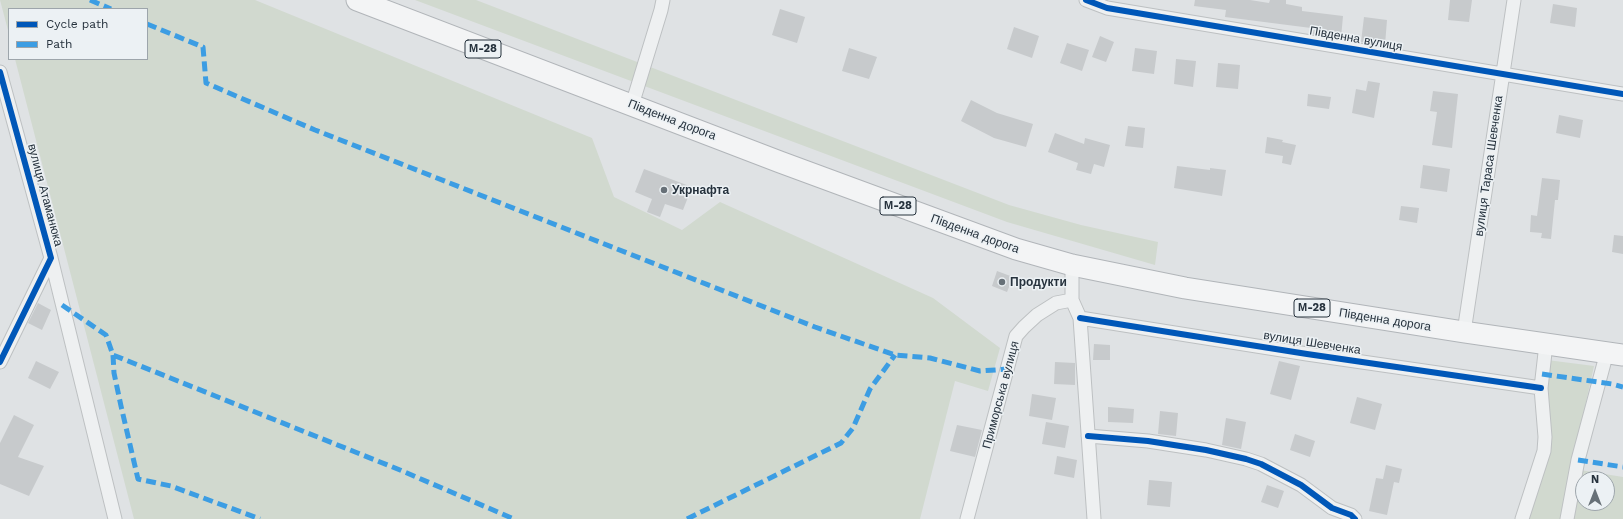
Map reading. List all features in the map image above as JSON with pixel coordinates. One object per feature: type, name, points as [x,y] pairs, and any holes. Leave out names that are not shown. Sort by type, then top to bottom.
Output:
[{"type":"highway","name":"Південна дорога","points":[[364,2],[918,214],[1016,249],[1072,265],[1185,288],[1615,354]]},
{"type":"street","points":[[632,105],[663,0]]},
{"type":"street","name":"Південна вулиця","points":[[1086,0],[1107,8],[1623,94]]},
{"type":"street","name":"вулиця Тараса Шевченка","points":[[1464,332],[1514,0]]},
{"type":"street","name":"вулиця Атаманюка","points":[[0,72],[2,87],[51,258],[115,519]]},
{"type":"street","name":"вулиця Атаманюка","points":[[0,362],[51,258]]},
{"type":"street","points":[[1072,265],[1072,300],[1080,318],[1094,519]]},
{"type":"street","name":"Приморська вулиця","points":[[967,519],[1016,336],[1037,315],[1056,303],[1072,300]]},
{"type":"street","name":"вулиця Шевченка","points":[[1080,318],[1307,354],[1541,388]]},
{"type":"street","points":[[1522,519],[1544,451],[1545,437],[1541,388],[1546,344]]},
{"type":"street","points":[[1567,519],[1578,460],[1615,354]]},
{"type":"street","points":[[1088,436],[1148,441],[1206,450],[1246,459],[1261,464],[1301,485],[1335,514],[1351,515],[1355,519]]},
{"type":"shaded area","points":[[0,0],[255,0],[592,138],[614,197],[682,230],[720,202],[933,298],[1000,348],[988,391],[955,381],[920,519],[134,519],[15,60],[148,60],[148,8],[8,8],[8,30]]},
{"type":"shaded area","points":[[415,0],[476,0],[1009,205],[1081,225],[1158,242],[1155,265],[1007,222]]},
{"type":"shaded area","points":[[1547,360],[1594,366],[1560,519],[1529,519],[1548,451],[1549,398],[1545,385]]},
{"type":"shaded area","points":[[1615,476],[1623,477],[1623,519],[1571,519],[1575,497],[1575,511],[1615,511]]},
{"type":"building","points":[[1195,0],[1250,0],[1269,3],[1270,0],[1286,0],[1286,4],[1302,7],[1302,11],[1343,16],[1341,38],[1310,34],[1311,28],[1225,17],[1226,10],[1194,6]]},
{"type":"building","points":[[1450,0],[1472,0],[1469,22],[1448,20]]},
{"type":"building","points":[[1553,4],[1577,8],[1575,27],[1550,23]]},
{"type":"building","points":[[780,9],[805,17],[797,43],[772,35]]},
{"type":"building","points":[[1364,17],[1387,20],[1385,45],[1361,42]]},
{"type":"building","points":[[1014,27],[1039,36],[1032,58],[1007,49]]},
{"type":"building","points":[[1100,36],[1114,42],[1106,62],[1092,57]]},
{"type":"building","points":[[1067,43],[1089,50],[1082,71],[1060,63]]},
{"type":"building","points":[[849,48],[877,57],[869,79],[842,71]]},
{"type":"building","points":[[1135,48],[1157,51],[1154,74],[1132,71]]},
{"type":"building","points":[[1176,59],[1196,61],[1193,87],[1174,84]]},
{"type":"building","points":[[1218,63],[1240,65],[1238,89],[1216,87]]},
{"type":"building","points":[[1368,81],[1380,83],[1374,118],[1352,113],[1356,89],[1366,91]]},
{"type":"building","points":[[1433,91],[1458,94],[1452,148],[1432,145],[1437,112],[1430,111]]},
{"type":"building","points":[[1308,94],[1331,97],[1329,109],[1307,106]]},
{"type":"building","points":[[971,100],[997,113],[1033,124],[1026,147],[994,138],[961,121]]},
{"type":"building","points":[[1559,115],[1583,120],[1580,138],[1556,133]]},
{"type":"building","points":[[1128,126],[1145,128],[1143,148],[1125,146]]},
{"type":"building","points":[[1055,133],[1084,144],[1085,138],[1110,145],[1104,167],[1094,164],[1091,174],[1076,170],[1078,163],[1048,152]]},
{"type":"building","points":[[1267,137],[1283,140],[1282,142],[1296,145],[1291,165],[1282,163],[1283,156],[1265,153]]},
{"type":"building","points":[[1423,165],[1450,169],[1447,192],[1420,188]]},
{"type":"building","points":[[1177,166],[1210,170],[1210,168],[1226,170],[1222,196],[1174,188]]},
{"type":"building","name":"Укрнафта","points":[[644,169],[692,187],[683,210],[665,204],[660,217],[647,212],[652,199],[635,192]]},
{"type":"building","points":[[1542,178],[1560,180],[1558,200],[1555,200],[1551,239],[1541,238],[1542,233],[1530,232],[1531,215],[1537,216]]},
{"type":"building","points":[[1401,206],[1419,208],[1417,223],[1399,220]]},
{"type":"building","points":[[1614,235],[1623,236],[1623,254],[1612,252]]},
{"type":"building","name":"Продукти","points":[[997,271],[1013,277],[1007,292],[992,286]]},
{"type":"building","points":[[38,303],[51,310],[42,330],[28,323]]},
{"type":"building","points":[[1094,344],[1110,345],[1110,360],[1093,360]]},
{"type":"building","points":[[36,361],[59,372],[50,389],[28,378]]},
{"type":"building","points":[[1279,361],[1300,366],[1291,400],[1270,394]]},
{"type":"building","points":[[1055,362],[1075,363],[1075,385],[1054,384]]},
{"type":"building","points":[[1032,394],[1056,398],[1052,420],[1029,416]]},
{"type":"building","points":[[1357,397],[1382,404],[1375,430],[1350,423]]},
{"type":"building","points":[[1108,407],[1134,409],[1133,423],[1108,422]]},
{"type":"building","points":[[1160,411],[1178,413],[1176,436],[1158,434]]},
{"type":"building","points":[[14,415],[34,425],[18,457],[44,466],[29,496],[0,484],[0,443]]},
{"type":"building","points":[[1226,418],[1246,422],[1241,449],[1222,445]]},
{"type":"building","points":[[1046,422],[1069,426],[1065,448],[1042,444]]},
{"type":"building","points":[[957,425],[982,430],[975,457],[950,451]]},
{"type":"building","points":[[1295,434],[1315,441],[1310,457],[1290,450]]},
{"type":"building","points":[[1057,456],[1077,460],[1074,478],[1054,474]]},
{"type":"building","points":[[1386,465],[1402,469],[1399,483],[1394,482],[1387,515],[1369,511],[1376,478],[1383,479]]},
{"type":"building","points":[[1149,480],[1172,482],[1170,507],[1147,505]]},
{"type":"building","points":[[1267,485],[1284,491],[1278,508],[1261,502]]},
{"type":"marked path","points":[[90,0],[109,8]]},
{"type":"marked path","points":[[148,24],[203,47],[206,83],[315,130],[815,327],[895,355],[930,358],[980,371],[1008,369]]},
{"type":"marked path","points":[[62,305],[106,335],[113,355],[400,470],[514,519]]},
{"type":"marked path","points":[[113,355],[114,373],[138,479],[171,486],[260,519]]},
{"type":"marked path","points":[[687,519],[841,443],[853,428],[870,389],[895,355]]},
{"type":"marked path","points":[[1542,374],[1612,384],[1623,387]]},
{"type":"marked path","points":[[1578,460],[1623,467]]},
{"type":"cycle path","points":[[1086,0],[1107,8],[1623,94]]},
{"type":"cycle path","points":[[0,72],[51,258],[0,362]]},
{"type":"cycle path","points":[[1080,318],[1307,354],[1541,388]]},
{"type":"cycle path","points":[[1088,436],[1148,441],[1206,450],[1246,459],[1261,464],[1301,485],[1332,508],[1351,515],[1355,519]]},
{"type":"place","name":"Укрнафта","points":[[664,190]]},
{"type":"place","name":"Продукти","points":[[1002,282]]}]
